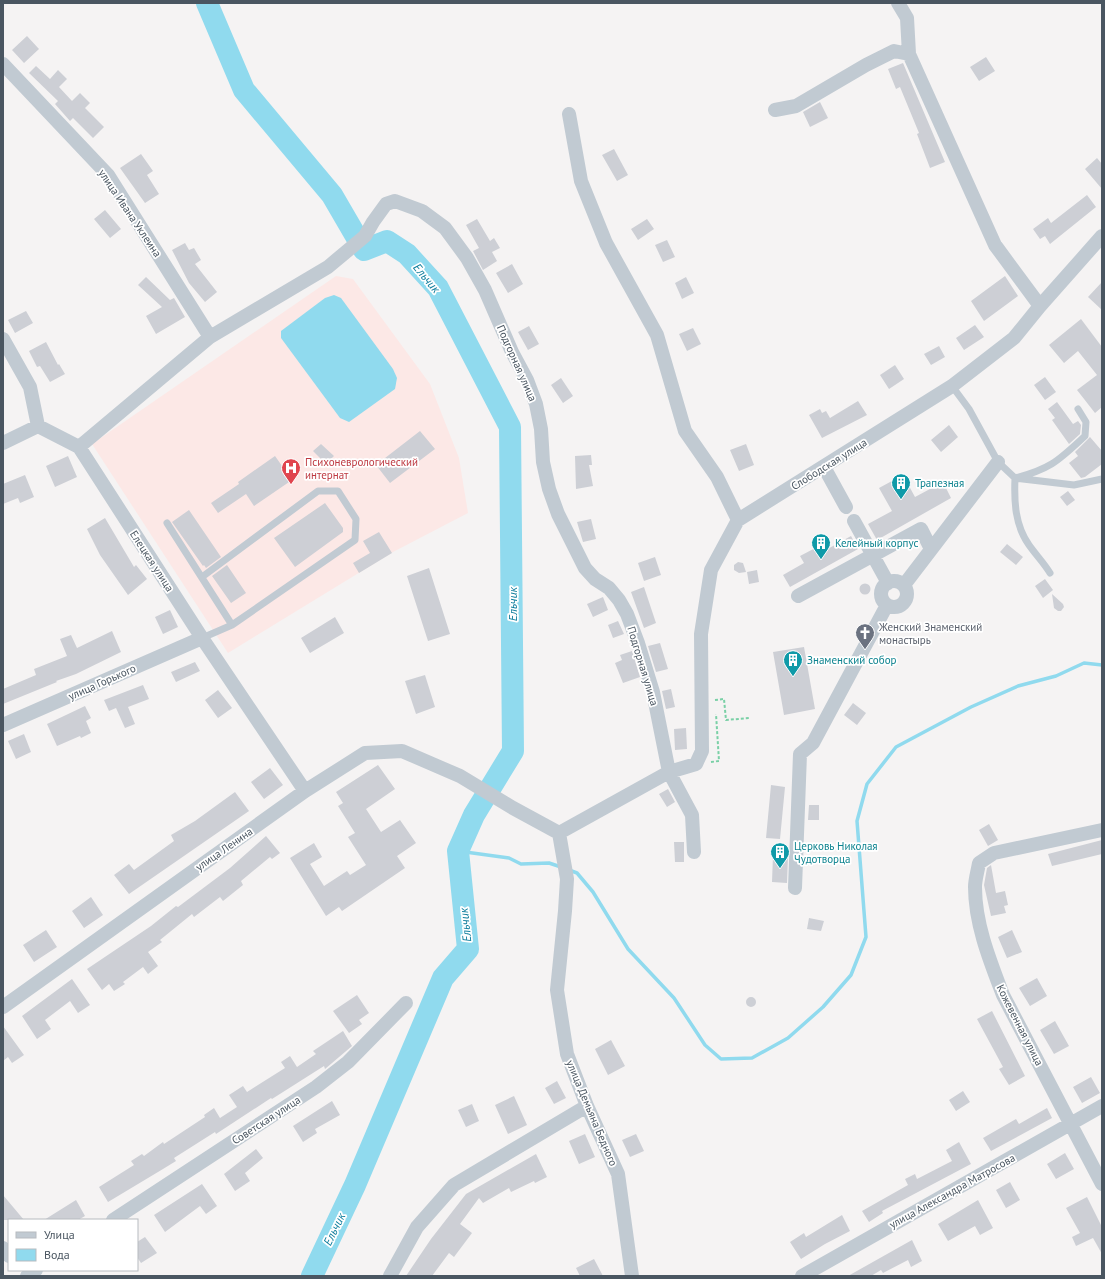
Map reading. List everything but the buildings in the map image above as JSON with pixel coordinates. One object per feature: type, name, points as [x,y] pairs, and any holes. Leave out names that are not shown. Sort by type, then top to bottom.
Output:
[{"type":"street","points":[[898,3],[907,18],[909,54],[995,244],[1040,306]]},
{"type":"street","points":[[774,110],[796,106],[866,65],[894,51],[909,54]]},
{"type":"street","name":"улица Ивана Уклеина","points":[[3,64],[108,175],[210,337]]},
{"type":"street","points":[[569,114],[581,181],[606,243],[657,335],[685,431],[717,477],[738,520]]},
{"type":"street","name":"Подгорная улица","points":[[79,447],[210,337],[328,267],[349,247],[365,236],[386,204],[395,201],[422,211],[445,228],[468,258],[485,290],[512,352],[527,380],[536,404],[541,429],[543,462],[549,489],[558,514],[585,568],[619,600],[638,643],[653,692],[669,772],[692,815],[694,852]]},
{"type":"street","name":"Слободская улица","points":[[696,764],[702,751],[701,634],[711,570],[738,520],[952,386],[1014,338],[1040,306],[1102,236]]},
{"type":"street","points":[[3,339],[30,387],[38,426]]},
{"type":"street","points":[[38,426],[79,447]]},
{"type":"street","points":[[3,443],[38,426]]},
{"type":"street","name":"Елецкая улица","points":[[79,447],[202,638],[305,791]]},
{"type":"street","points":[[904,585],[998,462]]},
{"type":"street","points":[[824,467],[846,507]]},
{"type":"street","points":[[854,521],[888,583]]},
{"type":"street","points":[[798,596],[921,529],[931,549]]},
{"type":"street","points":[[896,581],[904,585],[907,595],[904,603],[895,607],[887,604],[882,598],[882,589],[888,583],[896,581]]},
{"type":"street","points":[[795,888],[800,754],[813,743],[887,604]]},
{"type":"street","name":"улица Горького","points":[[3,725],[202,638]]},
{"type":"street","name":"улица Ленина","points":[[3,1006],[305,791],[365,753],[402,751],[460,776],[513,808],[559,833]]},
{"type":"street","points":[[559,833],[669,772],[696,764]]},
{"type":"street","name":"Кожевенная улица","points":[[1102,830],[994,853],[979,863],[975,887],[980,926],[990,962],[1003,995],[1072,1124],[1102,1184]]},
{"type":"street","name":"улица Демьяна Бедного","points":[[559,833],[567,879],[566,911],[557,990],[567,1054],[587,1106],[618,1174],[632,1276]]},
{"type":"street","name":"Советская улица","points":[[115,1219],[316,1087],[348,1062],[406,1004]]},
{"type":"street","points":[[390,1276],[417,1227],[454,1184],[587,1106]]},
{"type":"street","name":"улица Александра Матросова","points":[[802,1276],[1102,1106]]},
{"type":"lane","points":[[952,386],[969,409],[998,462],[1015,478],[1074,485],[1102,479]]},
{"type":"lane","points":[[1015,478],[1038,472],[1057,462],[1085,436],[1086,422],[1078,409]]},
{"type":"lane","points":[[1015,478],[1014,504],[1020,528],[1029,544],[1050,573]]},
{"type":"lane","points":[[202,577],[318,492],[338,491],[356,519],[355,540],[232,624],[202,638]]},
{"type":"lane","points":[[167,523],[232,624]]},
{"type":"path","points":[[696,764],[719,761],[715,699],[724,698],[726,720],[749,718]]},
{"type":"shaded area","name":"Психоневрологический интернат","points":[[336,276],[353,279],[430,384],[459,458],[468,513],[393,552],[228,653],[92,444]]},
{"type":"water","points":[[334,295],[341,298],[393,369],[397,378],[395,389],[349,422],[340,418],[281,338],[281,331],[325,298]]},
{"type":"waterway","name":"Ельчик","points":[[207,3],[244,90],[332,195],[364,250],[387,241],[407,254],[438,288],[510,427],[513,751],[474,815],[458,851],[468,949],[443,978],[355,1185],[312,1276]]},
{"type":"waterway","points":[[569,870],[577,873],[593,892],[628,949],[674,998],[705,1045],[721,1059],[752,1058],[788,1038],[823,1007],[851,975],[866,937],[857,821],[867,784],[896,747],[971,707],[1018,686],[1056,676],[1084,663],[1102,665]]},
{"type":"waterway","points":[[458,851],[509,858],[521,864],[549,863],[561,867]]},
{"type":"place","name":"Психоневрологический интернат","points":[[291,485]]},
{"type":"place","name":"Трапезная","points":[[901,500]]},
{"type":"place","name":"Келейный корпус","points":[[821,560]]},
{"type":"place","name":"Женский Знаменский монастырь","points":[[865,650]]},
{"type":"place","name":"Знаменский собор","points":[[793,677]]},
{"type":"place","name":"Церковь Николая Чудотворца","points":[[780,869]]}]
